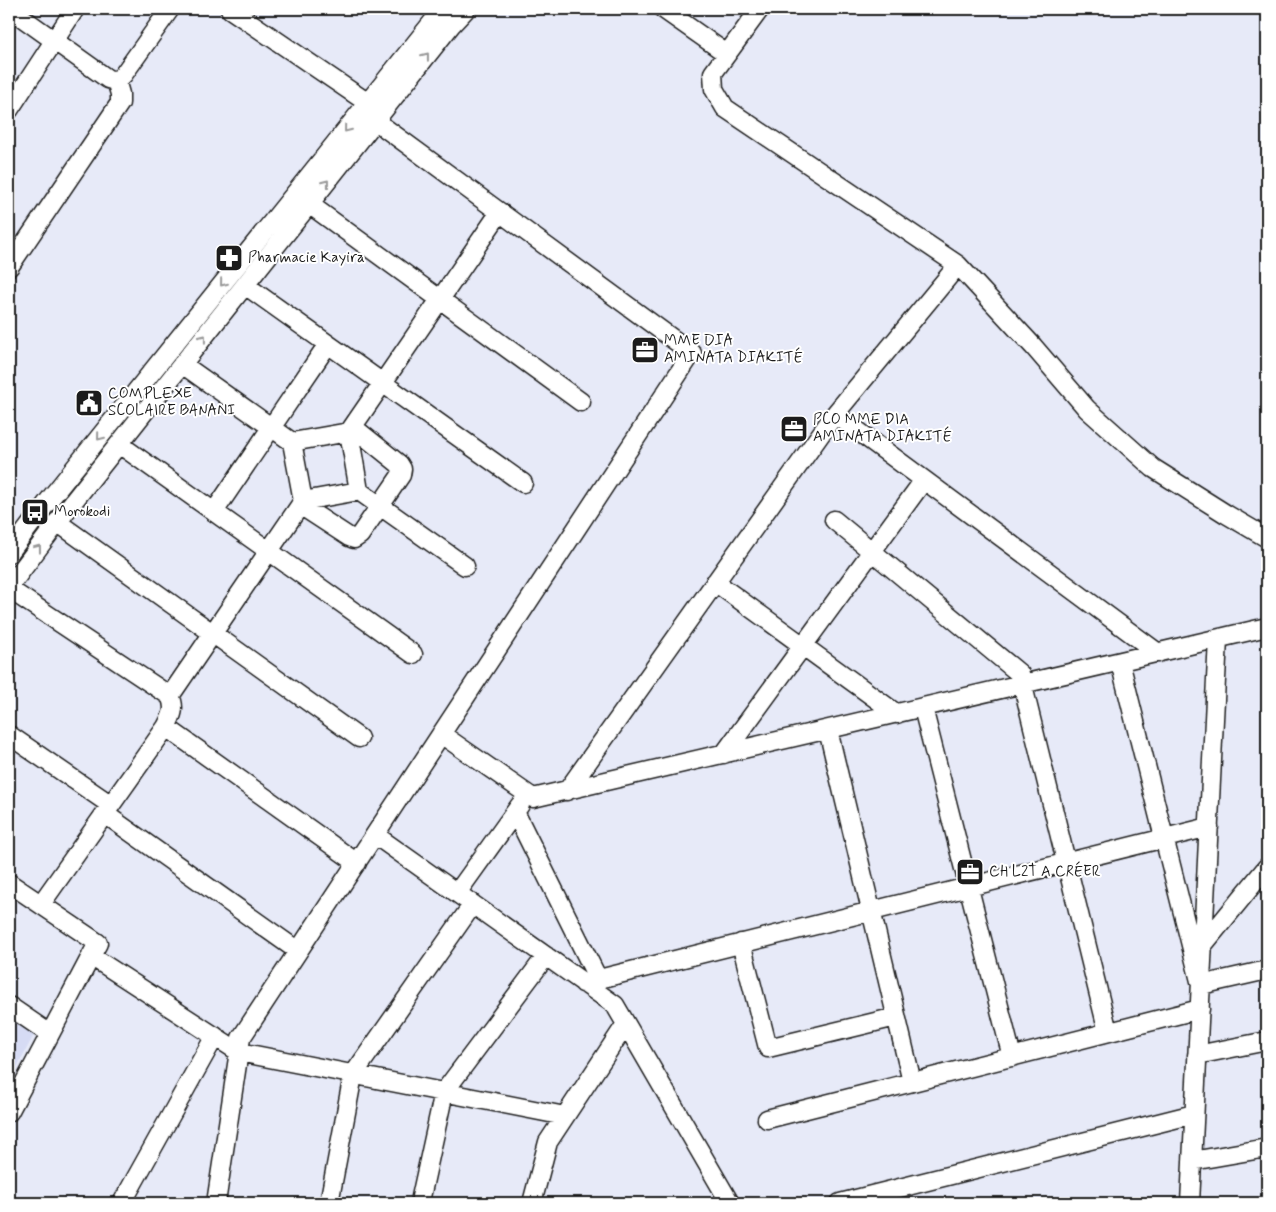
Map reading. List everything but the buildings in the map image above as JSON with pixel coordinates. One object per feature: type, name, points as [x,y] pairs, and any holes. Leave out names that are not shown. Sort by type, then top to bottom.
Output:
[{"type":"street","points":[[10,9],[112,80],[116,80],[123,75],[170,9]]},
{"type":"street","points":[[9,110],[75,9]]},
{"type":"street","points":[[230,9],[368,103]]},
{"type":"street","points":[[9,553],[59,487],[443,9]]},
{"type":"street","points":[[41,904],[166,727],[172,717],[174,708],[170,696],[9,588],[57,522],[445,32],[466,9]]},
{"type":"street","points":[[663,9],[727,54]]},
{"type":"street","points":[[760,9],[713,73],[714,89],[725,108],[958,266],[1033,346],[1087,409],[1153,468],[1267,538]]},
{"type":"street","points":[[11,259],[120,103],[120,94],[116,80]]},
{"type":"street","points":[[216,1203],[241,1038],[692,353],[385,128]]},
{"type":"street","points":[[309,204],[581,402]]},
{"type":"street","points":[[465,566],[359,491],[351,429],[500,212]]},
{"type":"street","points":[[567,791],[835,414],[958,266]]},
{"type":"street","points":[[245,285],[523,483]]},
{"type":"street","points":[[214,512],[328,344]]},
{"type":"street","points":[[182,364],[292,442],[302,503],[349,537],[354,539],[360,535],[401,475],[401,466],[351,429],[292,442]]},
{"type":"street","points":[[835,414],[1158,653]]},
{"type":"street","points":[[119,444],[413,654]]},
{"type":"street","points":[[724,754],[924,480]]},
{"type":"street","points":[[170,696],[302,503],[359,491]]},
{"type":"street","points":[[834,520],[1020,674],[1108,1032]]},
{"type":"street","points":[[57,522],[359,738]]},
{"type":"street","points":[[715,582],[897,714]]},
{"type":"street","points":[[441,734],[533,798],[1267,627]]},
{"type":"street","points":[[1190,1203],[1218,638]]},
{"type":"street","points":[[1120,662],[1201,986]]},
{"type":"street","points":[[923,708],[1012,1057]]},
{"type":"street","points":[[166,727],[357,863]]},
{"type":"street","points":[[828,730],[912,1082]]},
{"type":"street","points":[[9,735],[298,951]]},
{"type":"street","points":[[456,893],[528,794]]},
{"type":"street","points":[[515,812],[590,981]]},
{"type":"street","points":[[590,981],[1209,827]]},
{"type":"street","points":[[375,835],[546,956],[590,981],[615,1005],[730,1203]]},
{"type":"street","points":[[1203,945],[1267,867]]},
{"type":"street","points":[[9,883],[98,943],[9,1112]]},
{"type":"street","points":[[329,1203],[353,1074],[473,904]]},
{"type":"street","points":[[742,943],[768,1048],[896,1017]]},
{"type":"street","points":[[91,956],[239,1052],[565,1116]]},
{"type":"street","points":[[421,1203],[444,1092],[546,956]]},
{"type":"street","points":[[1201,986],[1267,970]]},
{"type":"street","points":[[9,1006],[50,1034]]},
{"type":"street","points":[[766,1119],[1200,1009]]},
{"type":"street","points":[[532,1203],[548,1142],[626,1024]]},
{"type":"street","points":[[122,1203],[215,1036]]},
{"type":"street","points":[[1197,1055],[1267,1042]]},
{"type":"street","points":[[840,1203],[1194,1114]]},
{"type":"street","points":[[1192,1161],[1267,1148]]},
{"type":"shaded area","points":[[9,1014],[37,1029],[9,1082]]},
{"type":"place","name":"Pharmacie Kayira","points":[[229,258]]},
{"type":"place","name":"MME DIA AMINATA DIAKITÉ","points":[[645,350]]},
{"type":"place","name":"COMPLEXE SCOLAIRE BANANI","points":[[89,403]]},
{"type":"place","name":"PCO MME DIA AMINATA DIAKITÉ","points":[[794,429]]},
{"type":"place","name":"Morokodi","points":[[35,512]]},
{"type":"place","name":"CH L2T A CRÉER","points":[[970,872]]}]
